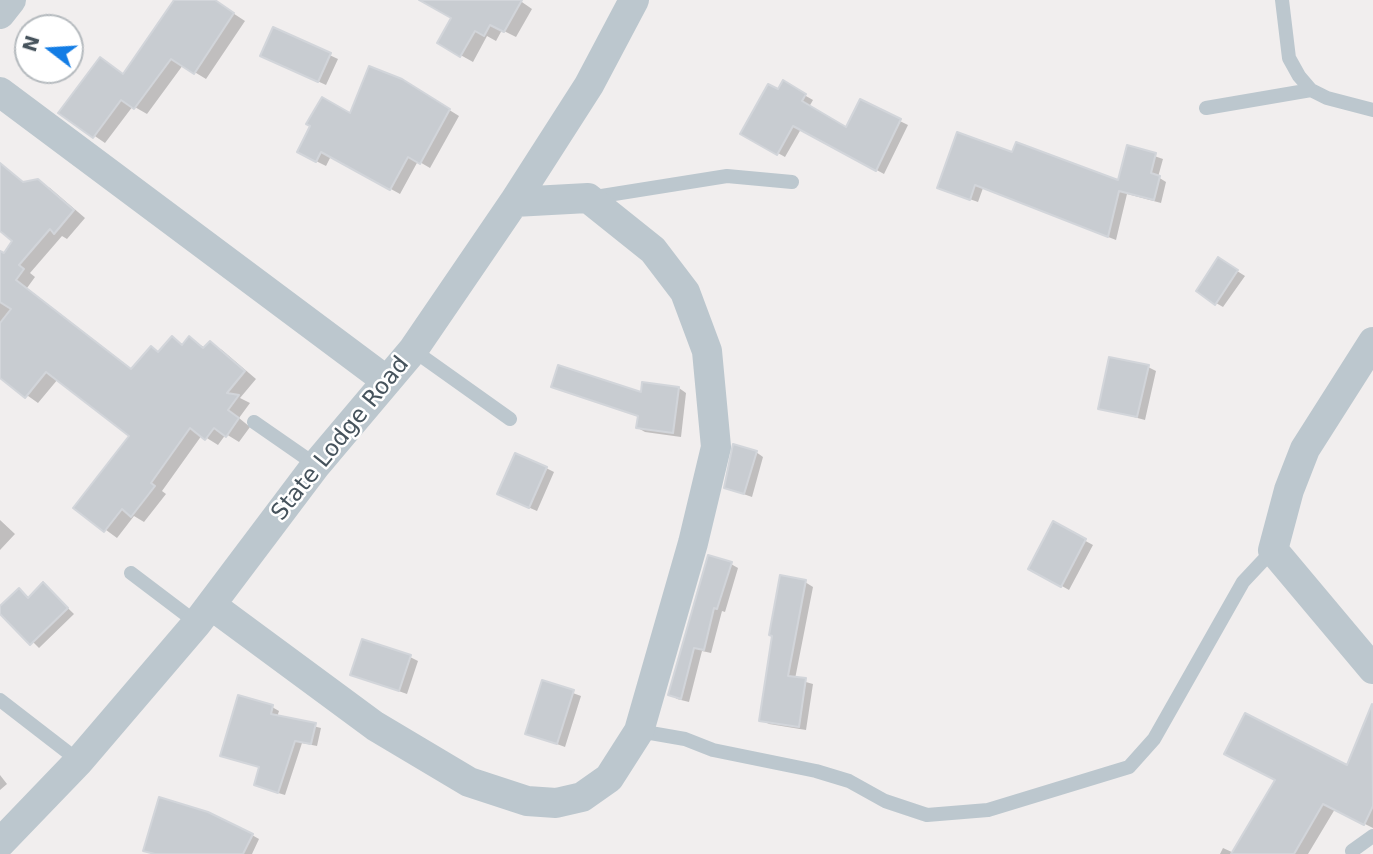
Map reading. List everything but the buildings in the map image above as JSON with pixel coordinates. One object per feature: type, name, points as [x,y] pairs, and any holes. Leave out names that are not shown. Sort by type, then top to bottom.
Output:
[{"type":"street","points":[[0,14],[11,0]]},
{"type":"street","name":"State Lodge Road","points":[[0,843],[79,761],[204,614],[316,465],[413,350],[514,202],[589,85],[634,0]]},
{"type":"street","points":[[0,92],[387,381]]},
{"type":"street","points":[[204,614],[374,726],[439,767],[469,782],[527,801],[556,803],[582,797],[609,778],[639,731],[693,543],[716,447],[707,351],[685,292],[653,250],[588,198],[514,202]]},
{"type":"street","points":[[1373,342],[1305,449],[1289,490],[1273,550],[1373,669]]},
{"type":"lane","points":[[1282,0],[1289,58],[1311,90]]},
{"type":"lane","points":[[1206,108],[1311,90],[1373,110]]},
{"type":"lane","points":[[588,198],[727,176],[792,182]]},
{"type":"lane","points":[[413,350],[510,419]]},
{"type":"lane","points":[[254,422],[316,465]]},
{"type":"lane","points":[[639,731],[685,738],[713,750],[816,771],[849,781],[885,801],[928,815],[988,810],[1129,767],[1154,739],[1243,582],[1273,550]]},
{"type":"lane","points":[[131,573],[204,614]]},
{"type":"lane","points":[[0,701],[79,761]]},
{"type":"lane","points":[[1352,851],[1373,836]]}]
